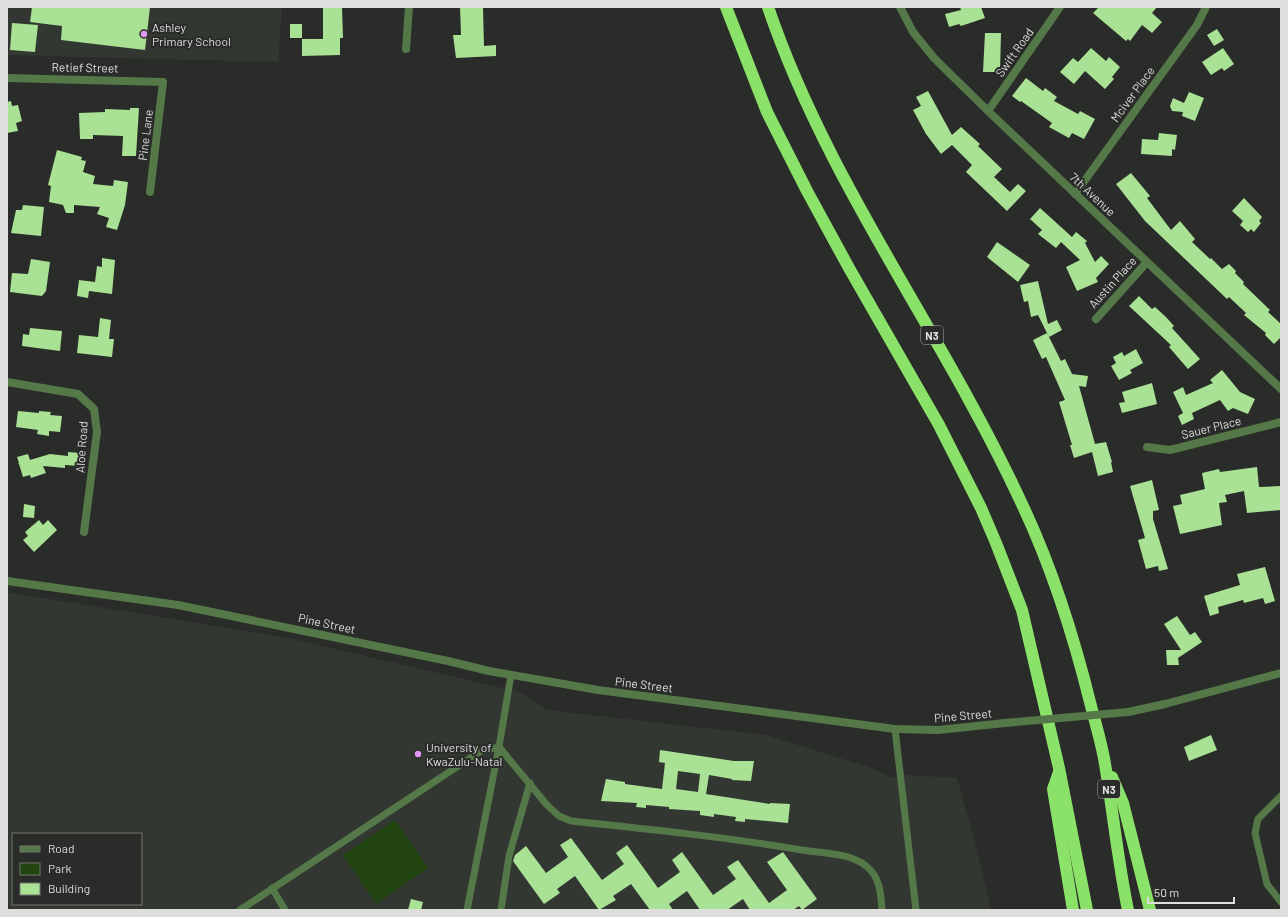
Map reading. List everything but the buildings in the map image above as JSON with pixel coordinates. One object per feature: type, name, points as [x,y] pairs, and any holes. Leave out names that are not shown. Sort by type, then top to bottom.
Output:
[{"type":"highway","points":[[726,7],[767,112],[807,191],[940,425],[981,508],[1022,610],[1060,768],[1087,910]]},
{"type":"highway","name":"N3","points":[[768,7],[801,93],[835,163],[874,235],[980,417],[1022,503],[1057,591],[1082,670],[1105,761],[1128,910]]},
{"type":"highway","points":[[1105,761],[1123,803],[1150,910]]},
{"type":"highway","points":[[1060,768],[1053,789],[1073,910]]},
{"type":"street","points":[[406,49],[410,7]]},
{"type":"street","name":"7th Avenue","points":[[900,7],[922,46],[988,111],[1281,389]]},
{"type":"street","name":"Swift Road","points":[[988,111],[1060,7]]},
{"type":"street","name":"Mciver Place","points":[[1075,194],[1197,25],[1206,7]]},
{"type":"street","name":"Retief Street","points":[[7,78],[163,82]]},
{"type":"street","name":"Pine Lane","points":[[150,192],[163,82]]},
{"type":"street","name":"Austin Place","points":[[1096,319],[1147,262]]},
{"type":"street","name":"Aloe Road","points":[[7,382],[78,394],[94,408],[97,432],[84,532]]},
{"type":"street","name":"Sauer Place","points":[[1147,447],[1170,450],[1281,422]]},
{"type":"street","name":"Pine Street","points":[[7,581],[178,605],[511,675],[598,690],[895,729],[938,730],[1128,712],[1165,704],[1281,673]]},
{"type":"lane","points":[[467,910],[499,747],[511,675]]},
{"type":"lane","points":[[895,729],[916,910]]},
{"type":"lane","points":[[499,747],[559,816],[571,821],[738,839],[847,857],[866,866],[877,878],[881,895],[882,910]]},
{"type":"lane","points":[[240,910],[481,751],[499,747]]},
{"type":"lane","points":[[501,910],[509,856],[530,783]]},
{"type":"lane","points":[[1281,796],[1258,818],[1256,833],[1267,884],[1281,902]]},
{"type":"lane","points":[[272,888],[285,910]]},
{"type":"shaded area","name":"Ashley Primary School","points":[[8,7],[282,7],[278,62],[7,55]]},
{"type":"shaded area","name":"University of KwaZulu-Natal","points":[[7,592],[288,638],[520,692],[547,710],[766,735],[872,768],[892,778],[906,775],[957,778],[975,842],[991,910],[7,910]]},
{"type":"green space","points":[[395,820],[428,868],[376,904],[343,855]]},
{"type":"place","name":"Ashley Primary School","points":[[144,34]]},
{"type":"place","name":"University of KwaZulu-Natal","points":[[418,754]]}]
